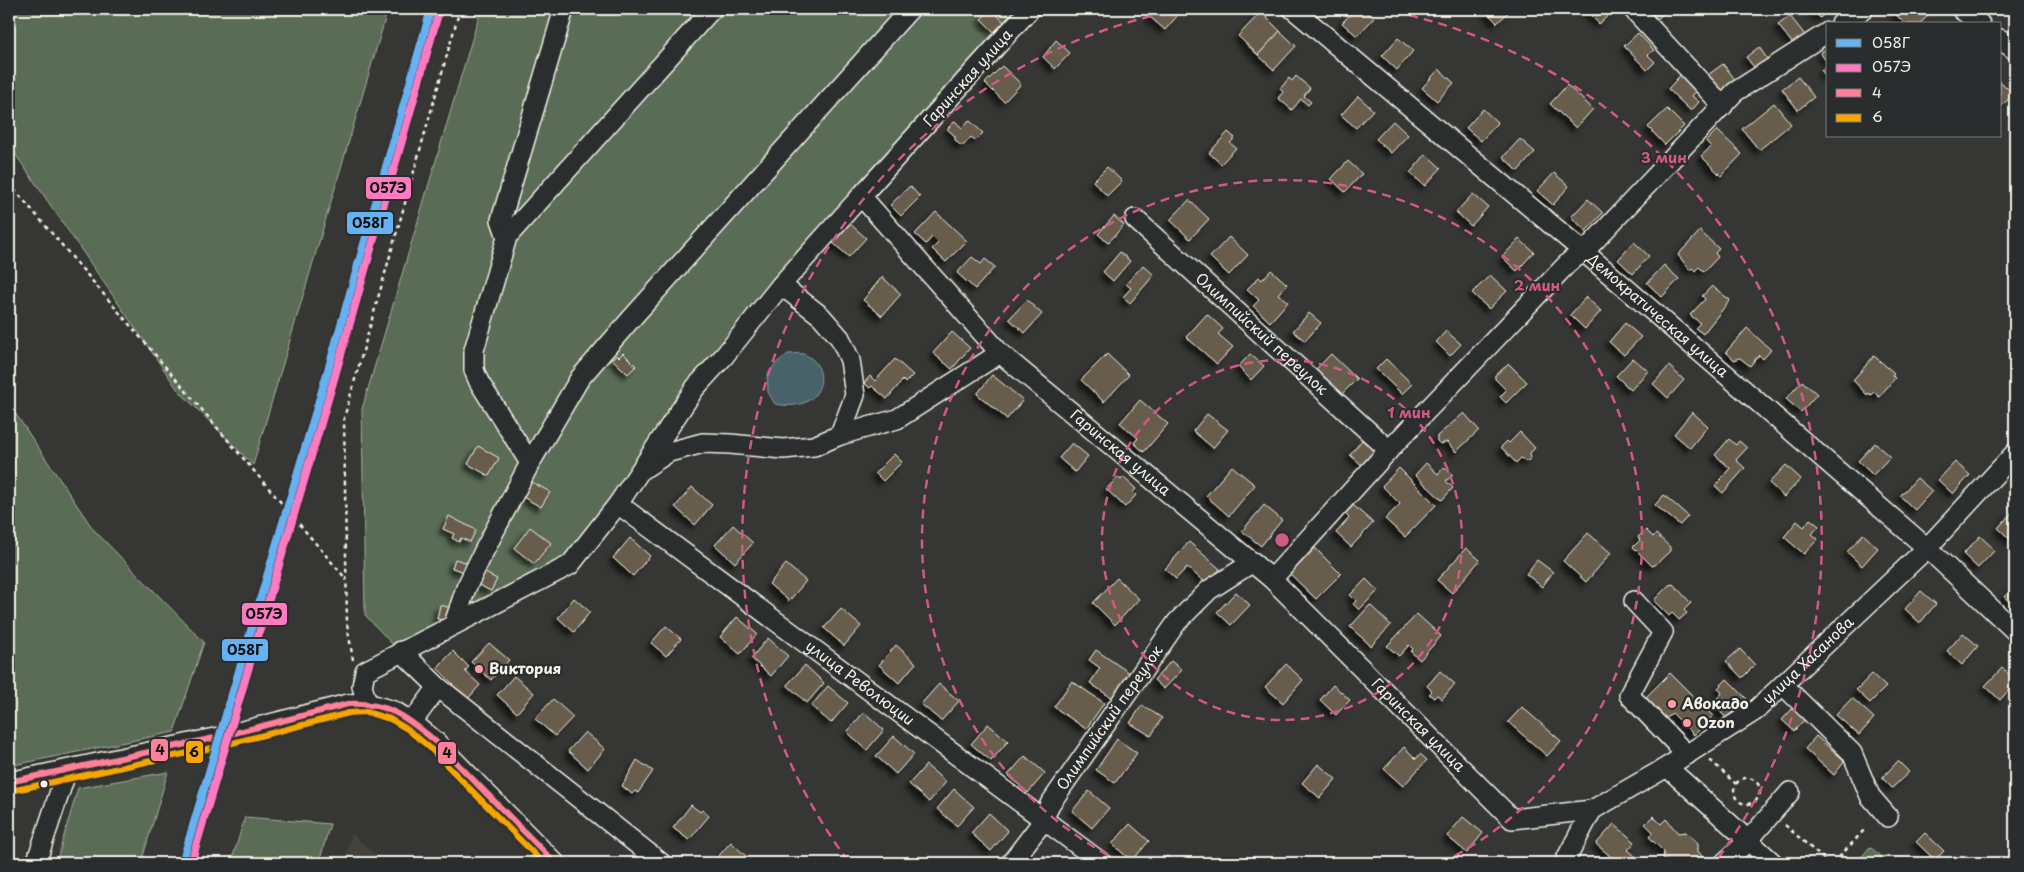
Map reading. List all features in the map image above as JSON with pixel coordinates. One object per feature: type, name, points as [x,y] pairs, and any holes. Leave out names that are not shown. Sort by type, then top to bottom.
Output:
[{"type":"street","points":[[507,237],[501,220],[564,9]]},
{"type":"street","points":[[530,462],[479,382],[474,370],[474,350],[507,237],[712,9]]},
{"type":"street","points":[[454,624],[466,588],[530,462],[580,378],[637,312],[910,9]]},
{"type":"street","name":"Гаринская улица","points":[[1030,9],[861,196],[1000,353],[1272,579],[1512,819],[1592,810]]},
{"type":"street","name":"Демократическая улица","points":[[1293,9],[1584,252],[1927,548],[2015,631]]},
{"type":"street","points":[[1633,9],[1723,106]]},
{"type":"street","points":[[1844,22],[1864,9]]},
{"type":"street","points":[[1961,9],[1977,22]]},
{"type":"street","points":[[1272,579],[1389,450],[1570,261],[1584,252],[1735,92],[1826,33]]},
{"type":"street","points":[[2002,40],[2015,50]]},
{"type":"street","points":[[367,703],[362,686],[365,671],[570,565],[618,504],[695,388],[725,355],[781,285],[861,196]]},
{"type":"street","name":"Олимпийский переулок","points":[[1135,219],[1389,450]]},
{"type":"street","points":[[781,285],[821,316],[840,338],[850,360],[855,395],[840,435]]},
{"type":"street","points":[[640,470],[669,452],[704,444],[730,444],[783,449],[814,446],[840,435],[897,419],[1000,353]]},
{"type":"street","name":"улица Хасанова","points":[[1592,810],[1667,767],[1755,712],[1927,548],[2015,453]]},
{"type":"street","name":"улица Революции","points":[[618,504],[1102,863]]},
{"type":"street","name":"Олимпийский переулок","points":[[1011,863],[1043,821],[1050,804],[1177,622],[1209,590],[1253,562]]},
{"type":"street","points":[[1634,601],[1663,632],[1629,695],[1692,751]]},
{"type":"street","points":[[401,651],[438,687],[661,863]]},
{"type":"street","points":[[1783,685],[1852,752],[1870,796],[1888,817]]},
{"type":"street","points":[[412,722],[438,687]]},
{"type":"street","points":[[9,782],[218,737],[348,704],[367,703],[394,711],[412,722],[434,740],[555,863]]},
{"type":"street","points":[[1667,767],[1772,863]]},
{"type":"street","points":[[36,863],[66,770]]},
{"type":"street","points":[[1724,863],[1747,842],[1790,792]]},
{"type":"street","points":[[1564,863],[1592,810]]},
{"type":"path","points":[[365,671],[354,662],[347,624],[344,418],[460,9]]},
{"type":"path","points":[[9,183],[346,579]]},
{"type":"path","points":[[1692,751],[1736,784]]},
{"type":"path","points":[[1747,778],[1755,780],[1760,788],[1760,796],[1750,805],[1741,803],[1735,797],[1736,784],[1747,778]]},
{"type":"path","points":[[1772,813],[1828,863]]},
{"type":"path","points":[[1834,863],[1865,829]]},
{"type":"shaded area","points":[[352,834],[385,863],[344,863]]},
{"type":"green space","points":[[9,9],[388,9],[253,465],[178,390],[9,145]]},
{"type":"green space","points":[[481,9],[1020,9],[691,378],[655,437],[566,558],[395,647],[365,615],[362,409]]},
{"type":"green space","points":[[9,404],[93,529],[204,642],[174,732],[9,766]]},
{"type":"green space","points":[[168,772],[141,863],[56,863],[78,788]]},
{"type":"green space","points":[[245,817],[330,824],[319,863],[231,863]]},
{"type":"green space","points":[[1870,847],[1889,863],[1856,863]]},
{"type":"water","points":[[788,354],[803,354],[810,357],[819,368],[821,382],[815,395],[801,404],[775,404],[768,392],[767,375],[776,363]]},
{"type":"building","points":[[991,9],[1004,22],[994,32],[981,19]]},
{"type":"building","points":[[1155,9],[1171,9],[1178,15],[1165,30],[1149,16]]},
{"type":"building","points":[[1355,9],[1363,9],[1374,18],[1357,36],[1342,23]]},
{"type":"building","points":[[1484,9],[1512,9],[1497,23]]},
{"type":"building","points":[[1584,9],[1613,9],[1614,10],[1599,24]]},
{"type":"building","points":[[1649,9],[1669,9],[1657,19]]},
{"type":"building","points":[[1811,9],[1830,9],[1820,18]]},
{"type":"building","points":[[1900,9],[1921,9],[1928,15],[1922,22],[1903,22],[1895,14]]},
{"type":"building","points":[[1261,12],[1280,31],[1258,55],[1238,36]]},
{"type":"building","points":[[1790,16],[1805,35],[1793,44],[1778,25]]},
{"type":"building","points":[[1280,31],[1296,46],[1274,70],[1258,55]]},
{"type":"building","points":[[1638,33],[1654,50],[1648,55],[1655,62],[1647,70],[1624,46]]},
{"type":"building","points":[[1398,38],[1413,51],[1397,70],[1382,56]]},
{"type":"building","points":[[1056,40],[1070,53],[1055,69],[1043,57]]},
{"type":"building","points":[[1759,47],[1770,63],[1757,71],[1746,57]]},
{"type":"building","points":[[1826,49],[1826,60],[1820,53]]},
{"type":"building","points":[[1723,64],[1738,83],[1720,97],[1705,77]]},
{"type":"building","points":[[1002,66],[1021,84],[1004,102],[985,83]]},
{"type":"building","points":[[1826,66],[1826,76],[1821,70]]},
{"type":"building","points":[[1439,69],[1454,83],[1437,101],[1422,88]]},
{"type":"building","points":[[1683,72],[1699,88],[1692,96],[1699,102],[1691,111],[1668,89]]},
{"type":"building","points":[[1296,76],[1310,88],[1304,96],[1311,102],[1308,105],[1301,99],[1292,110],[1278,98],[1283,92],[1280,89],[1289,78],[1292,81]]},
{"type":"building","points":[[1798,77],[1814,97],[1798,110],[1782,89]]},
{"type":"building","points":[[2002,83],[2013,94],[2002,106]]},
{"type":"building","points":[[1567,85],[1593,109],[1576,128],[1550,104]]},
{"type":"building","points":[[1358,96],[1373,110],[1356,128],[1341,115]]},
{"type":"building","points":[[1774,103],[1791,124],[1759,150],[1742,129]]},
{"type":"building","points":[[1483,109],[1498,123],[1481,141],[1466,128]]},
{"type":"building","points":[[1667,109],[1684,126],[1665,145],[1648,127]]},
{"type":"building","points":[[969,120],[983,133],[975,141],[971,137],[964,145],[960,145],[955,140],[955,136],[947,129],[955,121],[962,128]]},
{"type":"building","points":[[1393,121],[1408,135],[1391,153],[1376,139]]},
{"type":"building","points":[[1717,130],[1742,154],[1721,176],[1701,156],[1711,147],[1706,141]]},
{"type":"building","points":[[1228,132],[1235,138],[1230,143],[1236,148],[1221,164],[1209,153]]},
{"type":"building","points":[[1520,139],[1535,152],[1518,171],[1503,157]]},
{"type":"building","points":[[1426,154],[1441,168],[1425,186],[1410,173]]},
{"type":"building","points":[[1348,161],[1362,174],[1345,192],[1331,179]]},
{"type":"building","points":[[1107,167],[1122,181],[1107,196],[1093,181]]},
{"type":"building","points":[[1554,173],[1569,186],[1553,205],[1537,191]]},
{"type":"building","points":[[910,186],[920,197],[901,216],[890,205]]},
{"type":"building","points":[[1473,194],[1488,207],[1471,226],[1456,212]]},
{"type":"building","points":[[1588,199],[1603,213],[1586,231],[1571,217]]},
{"type":"building","points":[[1189,200],[1209,219],[1190,239],[1170,220]]},
{"type":"building","points":[[936,212],[967,241],[946,262],[932,249],[938,243],[932,237],[926,244],[915,234]]},
{"type":"building","points":[[1114,216],[1124,225],[1108,243],[1098,234]]},
{"type":"building","points":[[849,223],[866,238],[849,257],[832,242]]},
{"type":"building","points":[[1700,231],[1719,249],[1715,253],[1718,257],[1704,272],[1699,267],[1695,271],[1692,268],[1690,270],[1678,255]]},
{"type":"building","points":[[1229,237],[1248,255],[1229,275],[1210,257]]},
{"type":"building","points":[[1519,239],[1534,252],[1517,271],[1502,257]]},
{"type":"building","points":[[1634,242],[1649,256],[1633,274],[1618,260]]},
{"type":"building","points":[[1120,252],[1130,261],[1113,281],[1103,272]]},
{"type":"building","points":[[972,257],[981,264],[985,259],[995,267],[975,289],[957,273]]},
{"type":"building","points":[[1143,265],[1154,275],[1130,303],[1123,297],[1131,288],[1126,284]]},
{"type":"building","points":[[1664,265],[1679,279],[1662,297],[1647,283]]},
{"type":"building","points":[[1271,270],[1287,284],[1278,294],[1288,302],[1270,322],[1253,306],[1259,300],[1247,289],[1259,277],[1262,280]]},
{"type":"building","points":[[1490,275],[1507,291],[1489,309],[1472,293]]},
{"type":"building","points":[[882,277],[901,294],[882,316],[863,300]]},
{"type":"building","points":[[1712,286],[1730,300],[1703,334],[1695,328],[1700,323],[1690,315],[1705,299],[1702,296]]},
{"type":"building","points":[[1586,297],[1601,311],[1585,329],[1570,315]]},
{"type":"building","points":[[1027,300],[1042,314],[1025,333],[1009,319]]},
{"type":"building","points":[[1309,313],[1321,323],[1305,341],[1293,331]]},
{"type":"building","points":[[1207,314],[1223,329],[1218,334],[1233,347],[1217,364],[1186,337]]},
{"type":"building","points":[[1625,323],[1641,337],[1624,355],[1609,342]]},
{"type":"building","points":[[1747,328],[1771,350],[1763,359],[1759,355],[1750,366],[1740,358],[1734,360],[1726,352]]},
{"type":"building","points":[[1446,331],[1461,344],[1450,356],[1436,342]]},
{"type":"building","points":[[952,332],[970,348],[952,369],[933,353]]},
{"type":"building","points":[[623,353],[636,366],[628,374],[612,359],[617,355],[619,357]]},
{"type":"building","points":[[1107,354],[1129,375],[1104,402],[1081,380]]},
{"type":"building","points":[[1250,354],[1264,366],[1251,380],[1238,367]]},
{"type":"building","points":[[1331,354],[1357,379],[1342,394],[1316,369]]},
{"type":"building","points":[[1874,356],[1894,373],[1892,375],[1895,378],[1879,397],[1874,392],[1871,395],[1868,393],[1867,395],[1853,380]]},
{"type":"building","points":[[1633,358],[1648,371],[1631,390],[1616,376]]},
{"type":"building","points":[[895,359],[913,375],[905,383],[903,380],[887,399],[872,386],[870,388],[864,383],[870,376],[875,381]]},
{"type":"building","points":[[1386,359],[1412,384],[1402,394],[1376,369]]},
{"type":"building","points":[[1509,364],[1527,382],[1506,403],[1500,397],[1506,390],[1495,379],[1495,375]]},
{"type":"building","points":[[1669,366],[1684,380],[1668,398],[1653,384]]},
{"type":"building","points":[[992,375],[1023,400],[1007,419],[977,394]]},
{"type":"building","points":[[1802,381],[1817,394],[1801,412],[1786,399]]},
{"type":"building","points":[[1140,400],[1168,424],[1144,452],[1134,443],[1138,438],[1120,423]]},
{"type":"building","points":[[1692,412],[1708,426],[1690,448],[1674,434]]},
{"type":"building","points":[[1464,413],[1479,430],[1456,452],[1447,442],[1440,444],[1437,441],[1437,436]]},
{"type":"building","points":[[1207,414],[1228,430],[1213,448],[1193,431]]},
{"type":"building","points":[[1520,432],[1535,448],[1530,453],[1531,458],[1528,461],[1524,461],[1521,458],[1516,463],[1501,447],[1507,441],[1509,443]]},
{"type":"building","points":[[1729,439],[1736,445],[1739,441],[1747,448],[1736,460],[1745,468],[1723,493],[1715,486],[1730,468],[1715,455]]},
{"type":"building","points":[[1362,440],[1375,451],[1363,466],[1350,455]]},
{"type":"building","points":[[1072,443],[1088,456],[1075,472],[1059,458]]},
{"type":"building","points":[[1875,443],[1890,457],[1873,475],[1858,461]]},
{"type":"building","points":[[478,446],[499,458],[489,476],[468,464]]},
{"type":"building","points":[[894,454],[902,462],[883,481],[875,473]]},
{"type":"building","points":[[1955,462],[1970,475],[1953,494],[1938,480]]},
{"type":"building","points":[[1426,463],[1438,474],[1444,467],[1453,475],[1446,481],[1453,488],[1442,500],[1415,475]]},
{"type":"building","points":[[1786,465],[1801,479],[1784,497],[1769,483]]},
{"type":"building","points":[[1232,466],[1255,485],[1229,516],[1206,496]]},
{"type":"building","points":[[1399,468],[1436,505],[1405,537],[1385,519],[1400,504],[1382,486]]},
{"type":"building","points":[[1118,477],[1121,480],[1123,477],[1136,489],[1133,492],[1136,495],[1125,507],[1106,489]]},
{"type":"building","points":[[1917,478],[1932,491],[1915,510],[1900,496]]},
{"type":"building","points":[[530,481],[550,492],[541,507],[521,496]]},
{"type":"building","points":[[692,487],[712,505],[695,525],[675,507]]},
{"type":"building","points":[[1664,495],[1688,516],[1680,525],[1655,505]]},
{"type":"building","points":[[1264,505],[1282,520],[1261,546],[1242,531]]},
{"type":"building","points":[[1353,505],[1373,523],[1351,547],[1336,533],[1349,518],[1345,514]]},
{"type":"building","points":[[2015,509],[2015,542],[2014,543],[1998,528]]},
{"type":"building","points":[[449,516],[476,530],[470,542],[461,538],[459,542],[452,538],[454,534],[443,529]]},
{"type":"building","points":[[1810,519],[1819,526],[1812,534],[1818,539],[1804,554],[1784,537],[1797,521],[1804,527]]},
{"type":"building","points":[[733,525],[753,543],[735,563],[715,545]]},
{"type":"building","points":[[530,527],[551,543],[534,564],[514,548]]},
{"type":"building","points":[[1646,530],[1653,537],[1656,534],[1670,547],[1670,551],[1652,566],[1633,547],[1640,540],[1638,537]]},
{"type":"building","points":[[1588,533],[1611,553],[1586,582],[1563,561]]},
{"type":"building","points":[[1863,534],[1878,548],[1862,566],[1847,552]]},
{"type":"building","points":[[1980,536],[1995,550],[1978,568],[1963,554]]},
{"type":"building","points":[[630,538],[650,556],[633,576],[613,558]]},
{"type":"building","points":[[1189,542],[1220,569],[1207,584],[1187,567],[1176,579],[1165,569]]},
{"type":"building","points":[[1315,548],[1341,574],[1316,599],[1290,574]]},
{"type":"building","points":[[1466,548],[1480,560],[1452,593],[1437,580]]},
{"type":"building","points":[[455,559],[468,563],[465,572],[452,568]]},
{"type":"building","points":[[1537,560],[1553,572],[1542,587],[1526,574]]},
{"type":"building","points":[[786,564],[806,581],[789,601],[769,584]]},
{"type":"building","points":[[481,571],[497,579],[491,591],[475,583]]},
{"type":"building","points":[[1117,578],[1139,599],[1115,625],[1093,603]]},
{"type":"building","points":[[1366,579],[1378,591],[1359,610],[1353,604],[1356,601],[1350,595]]},
{"type":"building","points":[[1673,584],[1691,603],[1684,610],[1687,613],[1679,620],[1672,613],[1669,616],[1655,602],[1655,599],[1669,585]]},
{"type":"building","points":[[2015,585],[2015,607],[2004,597]]},
{"type":"building","points":[[1921,591],[1936,604],[1920,623],[1905,609]]},
{"type":"building","points":[[1236,592],[1250,605],[1231,625],[1217,612]]},
{"type":"building","points":[[574,598],[590,612],[574,632],[558,618]]},
{"type":"building","points":[[440,605],[455,609],[452,616],[445,620],[437,619]]},
{"type":"building","points":[[1370,605],[1391,625],[1371,646],[1350,627]]},
{"type":"building","points":[[841,609],[861,626],[844,646],[824,628]]},
{"type":"building","points":[[1417,614],[1441,636],[1420,660],[1411,652],[1413,649],[1409,645],[1399,656],[1387,646]]},
{"type":"building","points":[[737,617],[757,634],[740,654],[720,637]]},
{"type":"building","points":[[666,626],[681,639],[666,656],[651,643]]},
{"type":"building","points":[[1963,633],[1978,646],[1962,665],[1947,651]]},
{"type":"building","points":[[768,638],[788,656],[771,676],[751,658]]},
{"type":"building","points":[[489,643],[509,660],[491,680],[471,662]]},
{"type":"building","points":[[896,645],[916,663],[899,683],[879,665]]},
{"type":"building","points":[[1740,649],[1755,665],[1742,678],[1726,661]]},
{"type":"building","points":[[1096,650],[1131,674],[1113,699],[1090,683],[1100,668],[1089,660]]},
{"type":"building","points":[[453,651],[469,667],[465,671],[480,685],[466,701],[437,668]]},
{"type":"building","points":[[1171,661],[1182,670],[1164,689],[1154,680]]},
{"type":"building","points":[[1286,664],[1303,680],[1283,703],[1265,687]]},
{"type":"building","points":[[805,665],[824,683],[807,703],[787,685]]},
{"type":"building","points":[[2002,668],[2015,680],[2015,683],[2000,700],[1985,686]]},
{"type":"building","points":[[1440,671],[1455,684],[1442,699],[1437,695],[1434,698],[1429,694],[1432,691],[1427,686]]},
{"type":"building","points":[[1670,673],[1713,716],[1694,735],[1672,713],[1666,719],[1645,698]]},
{"type":"building","points":[[1872,674],[1886,687],[1870,703],[1856,690]]},
{"type":"building","points":[[514,676],[534,693],[517,713],[497,695]]},
{"type":"building","points":[[1727,679],[1747,699],[1726,718],[1712,703],[1722,693],[1718,688]]},
{"type":"building","points":[[1072,681],[1104,703],[1086,729],[1054,707]]},
{"type":"building","points":[[939,684],[959,701],[941,721],[921,704]]},
{"type":"building","points":[[1333,685],[1350,700],[1336,715],[1320,700]]},
{"type":"building","points":[[828,686],[848,703],[831,723],[811,706]]},
{"type":"building","points":[[1852,698],[1874,718],[1859,735],[1836,715]]},
{"type":"building","points":[[553,699],[573,717],[555,736],[535,719]]},
{"type":"building","points":[[1142,705],[1162,718],[1151,736],[1130,723]]},
{"type":"building","points":[[1522,707],[1561,741],[1547,756],[1508,722]]},
{"type":"building","points":[[1793,708],[1805,719],[1794,731],[1782,720]]},
{"type":"building","points":[[864,712],[884,730],[867,750],[847,732]]},
{"type":"building","points":[[988,724],[1008,741],[991,761],[971,744]]},
{"type":"building","points":[[585,732],[605,749],[588,769],[568,751]]},
{"type":"building","points":[[894,736],[914,754],[896,774],[876,756]]},
{"type":"building","points":[[1816,736],[1845,761],[1834,775],[1805,749]]},
{"type":"building","points":[[1117,739],[1137,753],[1115,783],[1096,770]]},
{"type":"building","points":[[1404,747],[1416,759],[1420,754],[1427,760],[1403,786],[1384,769]]},
{"type":"building","points":[[1025,756],[1045,773],[1028,793],[1008,775]]},
{"type":"building","points":[[637,760],[653,771],[638,793],[635,791],[632,794],[622,786]]},
{"type":"building","points":[[1898,761],[1909,772],[1892,788],[1882,778]]},
{"type":"building","points":[[1318,764],[1336,779],[1320,798],[1302,783]]},
{"type":"building","points":[[926,765],[946,782],[929,802],[909,784]]},
{"type":"building","points":[[954,789],[974,807],[957,826],[937,809]]},
{"type":"building","points":[[1089,791],[1109,808],[1092,828],[1072,811]]},
{"type":"building","points":[[691,805],[709,816],[689,840],[673,828]]},
{"type":"building","points":[[989,813],[1008,831],[991,851],[971,833]]},
{"type":"building","points":[[1653,816],[1661,824],[1666,819],[1678,833],[1686,832],[1698,843],[1698,851],[1704,859],[1701,863],[1669,863],[1663,858],[1664,852],[1649,837],[1653,832],[1645,824]]},
{"type":"building","points":[[1463,817],[1483,833],[1467,853],[1447,836]]},
{"type":"building","points":[[1130,824],[1149,841],[1132,861],[1112,844]]},
{"type":"building","points":[[1614,824],[1635,842],[1628,850],[1643,863],[1618,863],[1596,844]]},
{"type":"building","points":[[1925,833],[1944,851],[1935,860],[1916,842]]},
{"type":"building","points":[[731,842],[750,860],[747,863],[713,862]]},
{"type":"building","points":[[1044,855],[1053,863],[1037,863]]},
{"type":"building","points":[[1167,856],[1176,863],[1161,863]]},
{"type":"building","points":[[1440,857],[1449,863],[1437,863]]},
{"type":"transit line","name":"058Г","points":[[182,863],[326,377],[431,9]]},
{"type":"transit line","name":"057Э","points":[[191,863],[334,379],[439,11]]},
{"type":"transit line","name":"4","points":[[9,782],[219,737],[348,704],[374,705],[395,712],[434,740],[555,863]]},
{"type":"transit line","name":"6","points":[[11,791],[221,746],[349,713],[366,712],[390,719],[407,729],[428,746],[543,863]]},
{"type":"place","name":"Виктория","points":[[479,669]]},
{"type":"place","name":"Авокадо","points":[[1672,704]]},
{"type":"place","name":"Ozon","points":[[1687,723]]}]
